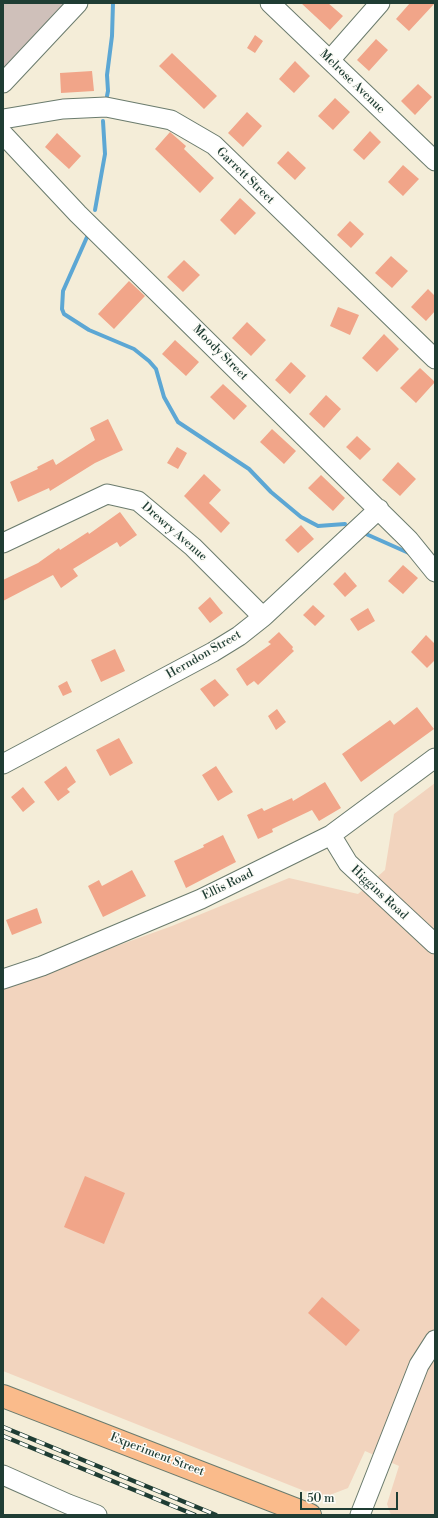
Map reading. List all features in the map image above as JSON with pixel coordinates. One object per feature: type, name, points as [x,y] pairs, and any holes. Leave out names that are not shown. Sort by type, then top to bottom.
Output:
[{"type":"main road","name":"Experiment Street","points":[[3,1396],[310,1515]]},
{"type":"street","points":[[3,82],[78,3]]},
{"type":"street","name":"Melrose Avenue","points":[[270,3],[435,161]]},
{"type":"street","points":[[330,60],[380,3]]},
{"type":"street","name":"Garrett Street","points":[[3,119],[63,109],[106,107],[171,120],[214,146],[435,359]]},
{"type":"street","name":"Moody Street","points":[[3,134],[78,214],[409,540],[435,572]]},
{"type":"street","name":"Drewry Avenue","points":[[3,543],[107,494],[138,501],[192,547],[264,617]]},
{"type":"street","name":"Herndon Street","points":[[3,764],[213,652],[239,636],[264,617],[378,509]]},
{"type":"street","name":"Ellis Road","points":[[3,979],[42,966],[201,899],[331,835],[435,758]]},
{"type":"street","name":"Higgins Road","points":[[331,835],[348,863],[435,944]]},
{"type":"street","points":[[360,1515],[419,1365],[435,1340]]},
{"type":"street","points":[[3,1475],[68,1504],[97,1515]]},
{"type":"shaded area","points":[[3,3],[78,3],[3,80]]},
{"type":"shaded area","points":[[435,783],[435,1515],[391,1515],[387,1504],[399,1466],[365,1451],[348,1488],[322,1498],[3,1371],[3,987],[172,926],[289,878],[358,894],[385,870],[394,814]]},
{"type":"building","points":[[301,3],[328,3],[343,16],[330,30]]},
{"type":"building","points":[[410,3],[435,3],[409,31],[396,19]]},
{"type":"building","points":[[255,35],[263,41],[255,53],[247,48]]},
{"type":"building","points":[[376,39],[388,50],[369,71],[357,60]]},
{"type":"building","points":[[172,53],[217,96],[204,109],[159,66]]},
{"type":"building","points":[[295,61],[310,76],[294,93],[279,79]]},
{"type":"building","points":[[92,71],[94,91],[61,93],[60,73]]},
{"type":"building","points":[[418,84],[432,97],[415,115],[401,101]]},
{"type":"building","points":[[335,98],[350,112],[333,130],[318,116]]},
{"type":"building","points":[[247,112],[262,126],[243,147],[228,133]]},
{"type":"building","points":[[370,131],[381,142],[364,160],[353,150]]},
{"type":"building","points":[[170,132],[186,146],[184,149],[214,178],[200,193],[155,149]]},
{"type":"building","points":[[57,133],[81,156],[69,169],[45,147]]},
{"type":"building","points":[[288,151],[306,168],[295,180],[277,163]]},
{"type":"building","points":[[403,165],[419,179],[403,196],[388,182]]},
{"type":"building","points":[[240,198],[256,213],[235,235],[220,220]]},
{"type":"building","points":[[350,221],[364,234],[351,248],[337,235]]},
{"type":"building","points":[[391,256],[408,271],[392,288],[375,273]]},
{"type":"building","points":[[184,260],[200,275],[183,292],[167,277]]},
{"type":"building","points":[[129,281],[145,296],[114,329],[98,314]]},
{"type":"building","points":[[428,289],[435,296],[435,311],[426,321],[411,307]]},
{"type":"building","points":[[338,307],[359,315],[350,335],[330,326]]},
{"type":"building","points":[[247,322],[266,340],[251,356],[232,338]]},
{"type":"building","points":[[384,334],[399,349],[377,372],[362,358]]},
{"type":"building","points":[[175,340],[199,362],[186,376],[162,354]]},
{"type":"building","points":[[291,362],[306,376],[290,394],[275,380]]},
{"type":"building","points":[[420,368],[435,382],[416,403],[400,388]]},
{"type":"building","points":[[223,384],[247,406],[234,420],[210,397]]},
{"type":"building","points":[[326,395],[341,409],[324,428],[309,414]]},
{"type":"building","points":[[108,419],[123,450],[95,463],[50,491],[49,488],[18,502],[10,482],[38,469],[37,467],[53,459],[56,465],[95,440],[90,428]]},
{"type":"building","points":[[272,429],[296,451],[284,464],[260,442]]},
{"type":"building","points":[[357,436],[371,449],[360,460],[346,447]]},
{"type":"building","points":[[177,447],[187,453],[178,469],[167,463]]},
{"type":"building","points":[[398,462],[416,479],[400,496],[382,480]]},
{"type":"building","points":[[204,474],[221,490],[209,503],[230,523],[221,533],[184,496]]},
{"type":"building","points":[[321,475],[345,498],[333,511],[308,488]]},
{"type":"building","points":[[120,512],[137,535],[120,547],[117,542],[73,569],[78,576],[61,588],[53,575],[3,601],[3,580],[38,563],[59,548],[60,550],[88,532],[89,534]]},
{"type":"building","points":[[301,525],[314,539],[298,553],[285,540]]},
{"type":"building","points":[[403,565],[418,578],[403,594],[388,581]]},
{"type":"building","points":[[345,572],[357,586],[345,597],[333,584]]},
{"type":"building","points":[[210,597],[223,613],[210,623],[198,608]]},
{"type":"building","points":[[313,605],[325,616],[315,626],[303,615]]},
{"type":"building","points":[[368,608],[375,621],[358,631],[350,619]]},
{"type":"building","points":[[279,632],[293,647],[292,649],[294,651],[258,685],[254,681],[247,686],[236,669],[271,644],[268,642]]},
{"type":"building","points":[[426,635],[435,644],[435,660],[427,668],[411,652]]},
{"type":"building","points":[[115,649],[125,671],[101,682],[91,660]]},
{"type":"building","points":[[215,679],[229,695],[214,707],[200,689]]},
{"type":"building","points":[[67,681],[72,692],[63,696],[58,686]]},
{"type":"building","points":[[417,707],[434,729],[361,782],[342,754],[390,720],[394,725]]},
{"type":"building","points":[[277,709],[286,722],[276,730],[268,716]]},
{"type":"building","points":[[119,738],[133,763],[110,776],[96,750]]},
{"type":"building","points":[[66,766],[76,782],[67,789],[70,792],[58,801],[44,782]]},
{"type":"building","points":[[216,766],[233,792],[218,801],[202,775]]},
{"type":"building","points":[[325,782],[341,808],[319,821],[312,810],[272,829],[273,832],[258,839],[247,815],[262,808],[264,811],[292,798],[293,801]]},
{"type":"building","points":[[23,787],[35,802],[23,812],[11,797]]},
{"type":"building","points":[[223,835],[236,862],[186,888],[174,861],[204,847],[203,845]]},
{"type":"building","points":[[132,870],[146,896],[103,917],[88,886],[99,880],[102,886]]},
{"type":"building","points":[[37,908],[42,923],[12,935],[6,920]]},
{"type":"building","points":[[85,1176],[125,1193],[104,1244],[64,1227]]},
{"type":"building","points":[[322,1297],[360,1330],[346,1346],[308,1313]]},
{"type":"waterway","points":[[107,96],[107,75],[112,36],[113,3]]},
{"type":"waterway","points":[[95,210],[105,154],[103,121]]},
{"type":"waterway","points":[[87,237],[63,291],[62,309],[64,314],[89,330],[134,349],[149,361],[156,369],[164,397],[178,422],[249,469],[271,492],[301,517],[318,526],[345,524]]},
{"type":"waterway","points":[[366,534],[411,554]]},
{"type":"railway","points":[[3,1427],[216,1515]]},
{"type":"railway","points":[[3,1436],[195,1515]]}]
